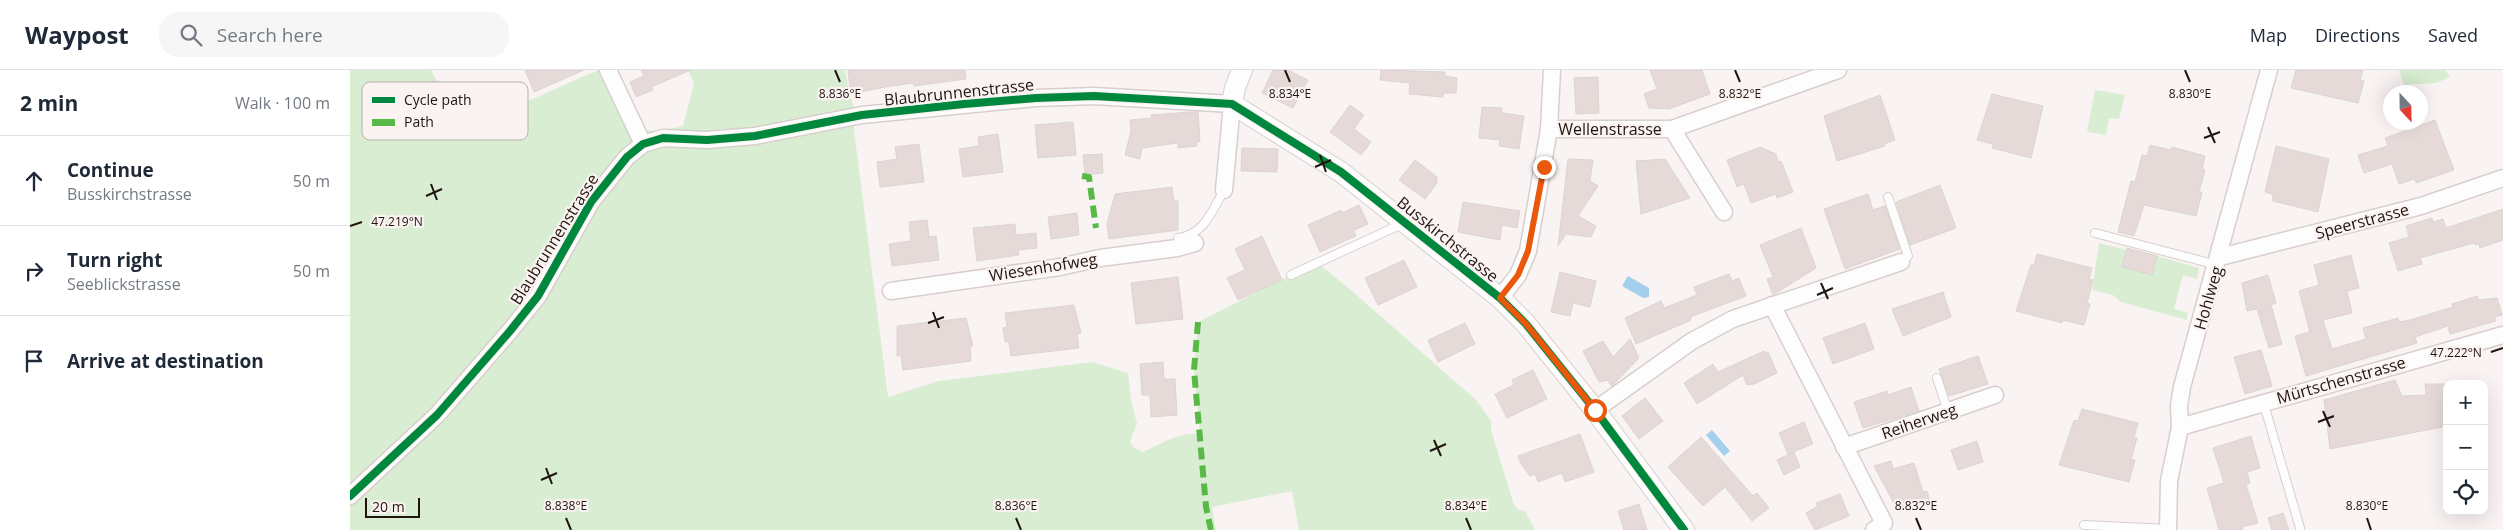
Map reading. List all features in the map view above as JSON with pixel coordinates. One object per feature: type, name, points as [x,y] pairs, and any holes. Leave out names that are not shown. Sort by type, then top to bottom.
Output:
[{"type":"street","points":[[608,70],[643,144]]},
{"type":"street","points":[[1224,190],[1232,104],[1235,88],[1242,70]]},
{"type":"street","points":[[1500,298],[1518,275],[1528,251],[1549,128],[1552,70]]},
{"type":"street","name":"Wellenstrasse","points":[[1549,128],[1672,129],[1838,70]]},
{"type":"street","name":"Hohlweg","points":[[2168,529],[2169,481],[2180,427],[2179,406],[2182,387],[2219,261],[2269,70]]},
{"type":"street","name":"Blaubrunnenstrasse","points":[[350,496],[437,415],[510,331],[538,296],[597,194],[627,157],[643,144],[664,138],[707,140],[755,136],[862,115],[1036,98],[1094,96],[1232,104]]},
{"type":"street","name":"Busskirchstrasse","points":[[1232,104],[1341,172],[1500,298],[1526,324],[1595,410],[1684,530]]},
{"type":"street","name":"Wellenstrasse","points":[[1672,129],[1724,212]]},
{"type":"street","name":"Speerstrasse","points":[[2219,261],[2421,206],[2503,178]]},
{"type":"street","name":"Wiesenhofweg","points":[[891,291],[1060,266],[1100,258],[1177,248],[1195,243]]},
{"type":"street","points":[[1595,410],[1692,341],[1733,320],[1901,262]]},
{"type":"street","points":[[1772,305],[1884,523],[1874,530]]},
{"type":"street","name":"Mürtschenstrasse","points":[[2180,427],[2503,335]]},
{"type":"street","name":"Reiherweg","points":[[1844,447],[1994,395]]},
{"type":"lane","points":[[1178,238],[1188,237],[1204,226],[1224,190]]},
{"type":"lane","points":[[1888,197],[1908,256],[1901,262]]},
{"type":"lane","points":[[1291,275],[1406,222]]},
{"type":"lane","points":[[2095,233],[2219,261]]},
{"type":"lane","points":[[1937,378],[1948,412]]},
{"type":"lane","points":[[2263,402],[2300,528]]},
{"type":"lane","points":[[2084,524],[2168,529]]},
{"type":"green space","points":[[350,70],[431,70],[435,78],[440,82],[362,82],[362,140],[528,140],[528,100],[598,70],[611,70],[635,119],[646,130],[660,131],[683,126],[694,83],[688,70],[845,70],[854,111],[853,122],[888,397],[939,381],[1092,362],[1128,373],[1131,400],[1137,424],[1130,441],[1133,447],[1143,452],[1177,437],[1200,434],[1194,370],[1198,322],[1291,275],[1320,265],[1476,400],[1491,421],[1491,430],[1513,502],[1518,510],[1525,511],[1535,530],[1299,530],[1292,491],[1212,507],[1216,530],[350,530]]},
{"type":"green space","points":[[2399,70],[2445,70],[2450,77],[2436,83],[2404,85]]},
{"type":"green space","points":[[2095,90],[2125,95],[2119,119],[2109,118],[2106,135],[2087,132]]},
{"type":"green space","points":[[2099,243],[2127,250],[2123,267],[2152,275],[2157,256],[2199,268],[2197,279],[2183,275],[2174,309],[2188,313],[2187,320],[2121,302],[2113,295],[2092,290]]},
{"type":"water","points":[[1628,276],[1649,288],[1649,297],[1643,298],[1622,286]]},
{"type":"water","points":[[1712,430],[1730,451],[1724,456],[1706,435]]},
{"type":"building","points":[[525,70],[584,70],[534,92]]},
{"type":"building","points":[[641,70],[691,70],[651,87],[653,90],[636,97],[630,82],[644,76]]},
{"type":"building","points":[[965,70],[966,79],[914,86],[913,83],[851,94],[848,71]]},
{"type":"building","points":[[1273,70],[1288,70],[1308,80],[1293,108],[1262,93]]},
{"type":"building","points":[[1381,70],[1445,72],[1445,76],[1457,78],[1456,93],[1443,93],[1443,97],[1409,94],[1410,83],[1380,80]]},
{"type":"building","points":[[1650,70],[1702,70],[1710,94],[1669,109],[1649,108],[1644,94],[1657,89]]},
{"type":"building","points":[[2296,70],[2363,70],[2360,80],[2364,81],[2358,103],[2291,88]]},
{"type":"building","points":[[1598,77],[1599,113],[1576,114],[1574,78]]},
{"type":"building","points":[[1992,94],[2043,106],[2031,158],[1992,148],[1993,144],[1977,140]]},
{"type":"building","points":[[1880,95],[1895,140],[1884,144],[1885,146],[1837,161],[1824,116]]},
{"type":"building","points":[[1350,105],[1364,115],[1354,129],[1371,142],[1361,155],[1330,132]]},
{"type":"building","points":[[1482,107],[1502,108],[1502,113],[1524,116],[1519,149],[1499,146],[1500,140],[1479,138]]},
{"type":"building","points":[[1198,112],[1200,141],[1196,142],[1197,146],[1178,148],[1178,143],[1142,148],[1140,159],[1125,155],[1131,131],[1130,120],[1152,118],[1151,115]]},
{"type":"building","points":[[2435,120],[2454,170],[2416,183],[2415,179],[2399,184],[2392,164],[2364,173],[2358,155],[2388,146],[2385,138],[2407,130],[2428,130],[2428,123]]},
{"type":"building","points":[[1073,122],[1076,155],[1038,158],[1035,125]]},
{"type":"building","points":[[998,134],[1003,172],[963,177],[959,149],[979,146],[978,137]]},
{"type":"building","points":[[919,144],[924,182],[880,187],[877,162],[897,159],[895,147]]},
{"type":"building","points":[[2150,145],[2171,150],[2172,147],[2205,156],[2202,169],[2205,170],[2199,192],[2202,192],[2196,216],[2144,205],[2134,236],[2118,232],[2131,181],[2135,182],[2142,155],[2147,156]]},
{"type":"building","points":[[2276,146],[2329,159],[2318,212],[2273,201],[2272,194],[2265,192]]},
{"type":"building","points":[[1760,147],[1776,154],[1778,162],[1781,161],[1793,192],[1777,198],[1776,194],[1751,203],[1744,184],[1737,187],[1727,160]]},
{"type":"building","points":[[1242,148],[1278,149],[1277,172],[1241,171]]},
{"type":"building","points":[[1102,154],[1103,173],[1085,175],[1083,155]]},
{"type":"building","points":[[1568,159],[1593,160],[1590,181],[1598,186],[1578,216],[1596,226],[1591,237],[1566,234],[1558,246]]},
{"type":"building","points":[[1665,159],[1690,198],[1641,214],[1636,161]]},
{"type":"building","points":[[1415,160],[1437,177],[1437,183],[1425,199],[1399,180]]},
{"type":"building","points":[[1940,185],[1956,228],[1910,245],[1896,202]]},
{"type":"building","points":[[1172,187],[1174,201],[1178,201],[1178,230],[1109,239],[1107,224],[1115,194]]},
{"type":"building","points":[[1868,194],[1873,210],[1885,206],[1900,249],[1845,269],[1824,209]]},
{"type":"building","points":[[1463,202],[1520,211],[1517,228],[1502,225],[1500,240],[1458,232]]},
{"type":"building","points":[[1359,205],[1368,224],[1354,230],[1356,236],[1320,252],[1308,225],[1341,210],[1342,213]]},
{"type":"building","points":[[2503,209],[2503,240],[2480,248],[2479,244],[2475,245],[2474,243],[2420,258],[2422,264],[2398,271],[2389,243],[2409,237],[2406,226],[2432,218],[2433,222],[2443,219],[2446,228]]},
{"type":"building","points":[[1077,213],[1079,235],[1051,239],[1048,217]]},
{"type":"building","points":[[927,220],[929,237],[936,236],[939,260],[892,266],[889,244],[911,241],[909,222]]},
{"type":"building","points":[[1015,224],[1016,235],[1036,233],[1037,248],[1018,250],[1019,255],[977,261],[973,228]]},
{"type":"building","points":[[1801,228],[1816,268],[1773,295],[1767,279],[1773,277],[1760,245]]},
{"type":"building","points":[[1262,236],[1282,280],[1238,300],[1227,278],[1245,270],[1235,249]]},
{"type":"building","points":[[2127,248],[2157,256],[2152,275],[2122,267]]},
{"type":"building","points":[[2037,254],[2092,268],[2089,279],[2093,280],[2087,303],[2090,304],[2084,325],[2063,320],[2062,323],[2016,311],[2031,265],[2034,265]]},
{"type":"building","points":[[2351,255],[2359,288],[2347,291],[2352,313],[2323,320],[2332,349],[2366,339],[2363,328],[2398,318],[2399,322],[2410,320],[2453,307],[2452,304],[2477,296],[2479,300],[2497,298],[2502,315],[2494,317],[2496,321],[2450,334],[2448,326],[2415,337],[2417,343],[2306,376],[2295,336],[2310,332],[2299,291],[2319,285],[2314,265]]},
{"type":"building","points":[[1404,260],[1417,287],[1378,305],[1365,278]]},
{"type":"building","points":[[1560,272],[1596,281],[1590,307],[1573,303],[1570,316],[1551,312]]},
{"type":"building","points":[[1729,274],[1732,281],[1739,278],[1746,296],[1690,317],[1691,320],[1636,344],[1625,318],[1661,301],[1664,308],[1697,295],[1694,287]]},
{"type":"building","points":[[2268,275],[2276,303],[2271,305],[2282,344],[2269,348],[2257,309],[2247,311],[2242,283]]},
{"type":"building","points":[[1178,277],[1183,319],[1136,324],[1131,283]]},
{"type":"building","points":[[1943,292],[1951,317],[1903,336],[1892,309]]},
{"type":"building","points":[[1074,305],[1081,333],[1077,334],[1079,348],[1011,356],[1009,342],[1005,342],[1003,328],[1007,327],[1005,313]]},
{"type":"building","points":[[966,318],[973,346],[970,347],[971,361],[903,370],[901,355],[897,356],[897,326]]},
{"type":"building","points":[[1465,323],[1475,344],[1438,362],[1428,340]]},
{"type":"building","points":[[1865,323],[1874,349],[1833,364],[1823,338]]},
{"type":"building","points":[[1630,339],[1639,358],[1612,386],[1607,380],[1599,382],[1583,351],[1603,341],[1613,357]]},
{"type":"building","points":[[2261,350],[2272,386],[2245,394],[2234,357]]},
{"type":"building","points":[[1764,351],[1768,352],[1777,373],[1754,384],[1747,385],[1743,375],[1697,404],[1684,383],[1713,364],[1718,372]]},
{"type":"building","points":[[1978,356],[1988,384],[1949,396],[1939,369]]},
{"type":"building","points":[[1163,362],[1164,379],[1175,379],[1177,415],[1151,417],[1150,395],[1142,395],[1140,364]]},
{"type":"building","points":[[1533,370],[1547,399],[1507,418],[1495,394],[1514,385],[1512,380]]},
{"type":"building","points":[[2395,380],[2402,396],[2426,395],[2425,384],[2443,384],[2443,427],[2330,449],[2324,400]]},
{"type":"building","points":[[1911,387],[1919,411],[1863,428],[1854,402],[1887,391],[1888,395]]},
{"type":"building","points":[[1645,398],[1663,421],[1639,439],[1622,416]]},
{"type":"building","points":[[2082,409],[2138,423],[2134,437],[2137,438],[2131,459],[2135,460],[2129,482],[2059,465],[2074,420],[2078,421]]},
{"type":"building","points":[[1804,422],[1813,444],[1788,454],[1779,433]]},
{"type":"building","points":[[1580,434],[1594,472],[1565,482],[1562,473],[1538,482],[1535,474],[1530,476],[1521,464],[1518,456]]},
{"type":"building","points":[[2251,436],[2260,468],[2247,472],[2250,483],[2246,484],[2258,523],[2242,527],[2243,530],[2219,530],[2207,488],[2224,483],[2213,448]]},
{"type":"building","points":[[1701,437],[1753,496],[1757,493],[1769,508],[1752,521],[1725,487],[1703,506],[1668,467]]},
{"type":"building","points":[[1977,441],[1983,462],[1958,470],[1951,450]]},
{"type":"building","points":[[1794,452],[1800,467],[1784,475],[1777,460]]},
{"type":"building","points":[[1891,461],[1893,469],[1914,463],[1923,492],[1927,491],[1931,504],[1905,512],[1900,499],[1903,509],[1898,511],[1874,466]]},
{"type":"building","points":[[1840,494],[1849,516],[1815,530],[1806,513],[1818,506],[1816,503]]},
{"type":"building","points":[[1639,504],[1647,530],[1624,530],[1618,511]]},
{"type":"building","points":[[2283,513],[2289,530],[2272,530],[2268,518]]},
{"type":"marked path","points":[[1082,176],[1089,177],[1096,228]]},
{"type":"marked path","points":[[1198,322],[1194,370],[1206,507],[1211,530]]},
{"type":"cycle path","points":[[350,496],[437,415],[510,331],[538,296],[591,202],[627,157],[643,144],[663,138],[707,140],[755,136],[862,115],[964,104],[1036,98],[1094,96],[1232,104],[1341,172],[1500,298],[1526,324],[1595,410],[1684,530]]},
{"type":"route","points":[[1544,167],[1528,251],[1518,275],[1500,298],[1526,324],[1595,410]]}]
